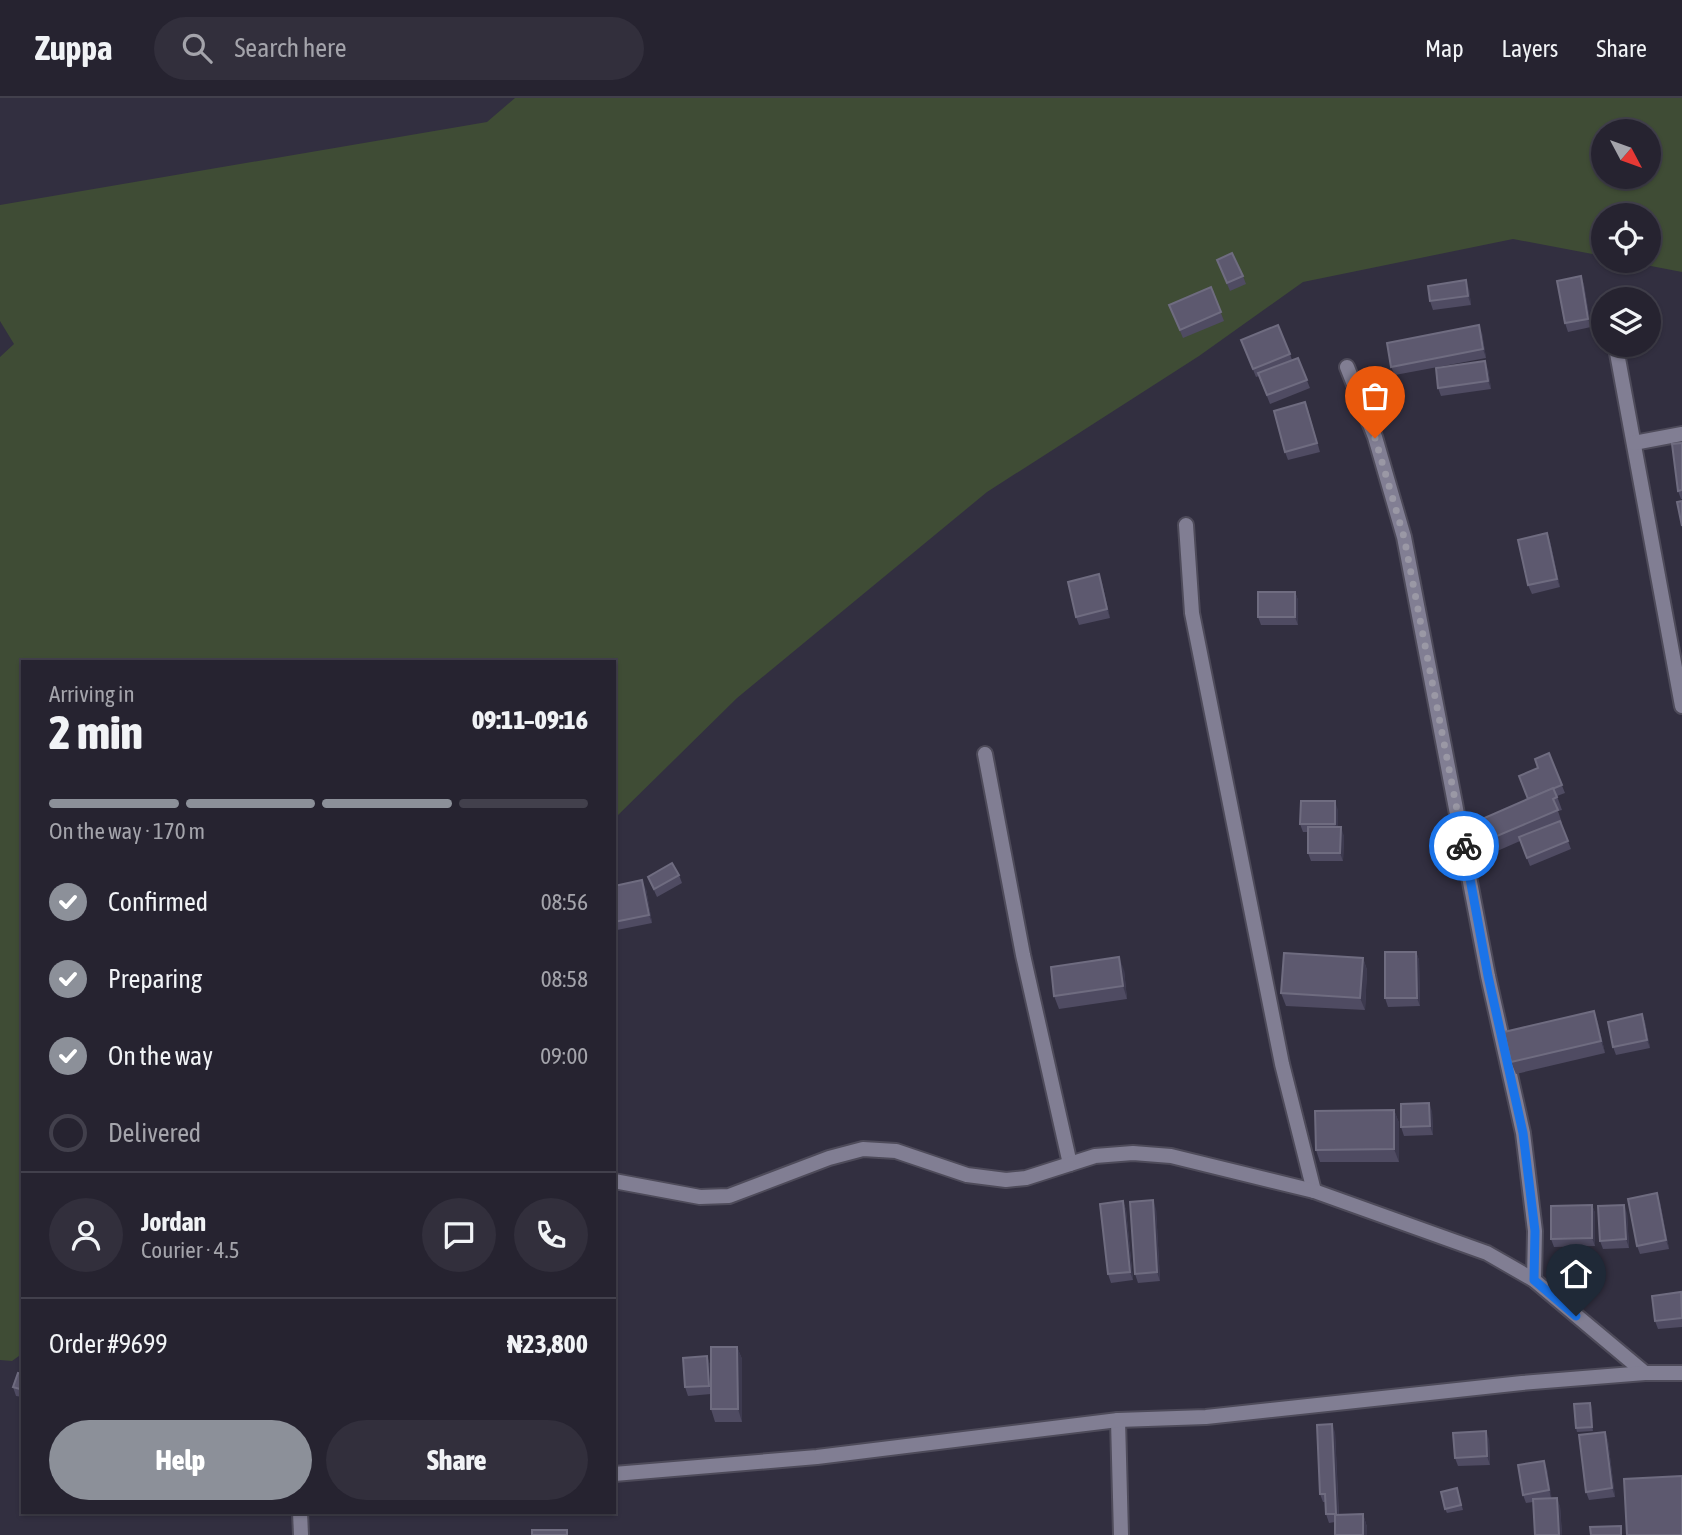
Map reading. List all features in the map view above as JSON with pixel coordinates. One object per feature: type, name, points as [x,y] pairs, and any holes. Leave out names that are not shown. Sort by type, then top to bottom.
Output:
[{"type":"street","points":[[1618,357],[1677,657],[1682,706]]},
{"type":"street","points":[[1347,367],[1375,438],[1404,537],[1488,976],[1523,1133],[1535,1231],[1534,1280]]},
{"type":"street","points":[[1634,443],[1682,434]]},
{"type":"street","points":[[1186,525],[1192,613],[1282,1064],[1314,1191]]},
{"type":"street","points":[[985,754],[1023,956],[1070,1164]]},
{"type":"street","points":[[616,1181],[700,1197],[729,1196],[829,1158],[863,1149],[896,1151],[967,1175],[1006,1180],[1026,1178],[1095,1156],[1133,1153],[1171,1156],[1314,1191],[1487,1253],[1534,1280],[1645,1373]]},
{"type":"street","points":[[616,1474],[817,1457],[1118,1420],[1206,1417],[1645,1373],[1682,1373]]},
{"type":"street","points":[[1118,1420],[1121,1535]]},
{"type":"street","points":[[300,1514],[301,1535]]},
{"type":"green space","points":[[515,98],[1682,98],[1682,272],[1661,268],[1661,203],[1591,203],[1591,254],[1513,239],[1303,282],[1199,356],[987,492],[737,698],[616,817],[616,660],[21,660],[21,1354],[12,1361],[0,1360],[0,357],[14,344],[0,321],[0,205],[487,122]]},
{"type":"building","points":[[1232,253],[1243,276],[1227,283],[1217,260]]},
{"type":"building","points":[[1581,276],[1588,319],[1565,323],[1557,281]]},
{"type":"building","points":[[1466,280],[1468,296],[1430,301],[1428,286]]},
{"type":"building","points":[[1211,287],[1221,312],[1180,330],[1169,305]]},
{"type":"building","points":[[1278,325],[1290,354],[1253,369],[1241,340]]},
{"type":"building","points":[[1479,325],[1483,349],[1391,367],[1387,343]]},
{"type":"building","points":[[1298,358],[1307,380],[1267,395],[1258,373]]},
{"type":"building","points":[[1485,361],[1488,381],[1438,388],[1436,368]]},
{"type":"building","points":[[1305,402],[1317,443],[1285,452],[1274,411]]},
{"type":"building","points":[[1682,443],[1682,490],[1678,491],[1672,444]]},
{"type":"building","points":[[1682,501],[1682,526],[1677,502]]},
{"type":"building","points":[[1547,533],[1557,579],[1528,585],[1518,540]]},
{"type":"building","points":[[1099,574],[1107,609],[1076,617],[1068,582]]},
{"type":"building","points":[[1258,592],[1295,592],[1295,617],[1258,617]]},
{"type":"building","points":[[1549,753],[1562,785],[1528,799],[1519,776],[1538,768],[1535,759]]},
{"type":"building","points":[[1553,788],[1557,797],[1553,799],[1558,810],[1490,839],[1482,819]]},
{"type":"building","points":[[1301,801],[1335,801],[1335,824],[1300,824]]},
{"type":"building","points":[[1560,821],[1568,841],[1527,858],[1519,837]]},
{"type":"building","points":[[1308,827],[1341,827],[1340,853],[1308,853]]},
{"type":"building","points":[[672,863],[679,875],[654,889],[648,877]]},
{"type":"building","points":[[642,880],[649,915],[616,922],[616,886]]},
{"type":"building","points":[[1385,952],[1416,952],[1417,998],[1385,998]]},
{"type":"building","points":[[1284,953],[1363,958],[1360,998],[1281,993]]},
{"type":"building","points":[[1119,957],[1123,986],[1054,996],[1051,967]]},
{"type":"building","points":[[1594,1011],[1601,1041],[1511,1062],[1504,1032]]},
{"type":"building","points":[[1642,1014],[1647,1040],[1613,1047],[1608,1022]]},
{"type":"building","points":[[1429,1103],[1430,1126],[1401,1127],[1401,1104]]},
{"type":"building","points":[[1394,1110],[1394,1149],[1316,1150],[1315,1111]]},
{"type":"building","points":[[1657,1193],[1666,1240],[1637,1246],[1628,1199]]},
{"type":"building","points":[[1153,1200],[1157,1272],[1135,1274],[1130,1202]]},
{"type":"building","points":[[1123,1201],[1130,1272],[1108,1274],[1100,1204]]},
{"type":"building","points":[[1592,1205],[1592,1238],[1551,1239],[1551,1206]]},
{"type":"building","points":[[1624,1205],[1626,1239],[1600,1241],[1598,1206]]},
{"type":"building","points":[[1681,1292],[1682,1318],[1655,1321],[1652,1296]]},
{"type":"building","points":[[711,1347],[737,1347],[738,1409],[711,1409]]},
{"type":"building","points":[[707,1356],[709,1386],[685,1387],[683,1358]]},
{"type":"building","points":[[18,1373],[21,1374],[21,1389],[13,1387]]},
{"type":"building","points":[[1590,1403],[1592,1427],[1576,1428],[1574,1404]]},
{"type":"building","points":[[1332,1424],[1336,1514],[1326,1514],[1325,1494],[1320,1494],[1317,1425]]},
{"type":"building","points":[[1486,1431],[1487,1456],[1455,1458],[1453,1433]]},
{"type":"building","points":[[1605,1432],[1612,1488],[1586,1492],[1579,1435]]},
{"type":"building","points":[[1544,1461],[1549,1490],[1523,1495],[1518,1465]]},
{"type":"building","points":[[1682,1476],[1682,1535],[1627,1535],[1624,1479]]},
{"type":"building","points":[[1457,1488],[1461,1505],[1445,1509],[1441,1492]]},
{"type":"building","points":[[1557,1498],[1559,1535],[1535,1535],[1533,1499]]},
{"type":"building","points":[[1363,1514],[1363,1535],[1335,1535],[1335,1515]]},
{"type":"building","points":[[1621,1526],[1621,1535],[1591,1535],[1590,1527]]},
{"type":"building","points":[[532,1530],[567,1530],[567,1535],[532,1535]]},
{"type":"way so far","points":[[1375,438],[1404,537],[1464,846]]},
{"type":"route","points":[[1464,846],[1488,976],[1523,1133],[1535,1231],[1534,1280],[1576,1316]]}]
